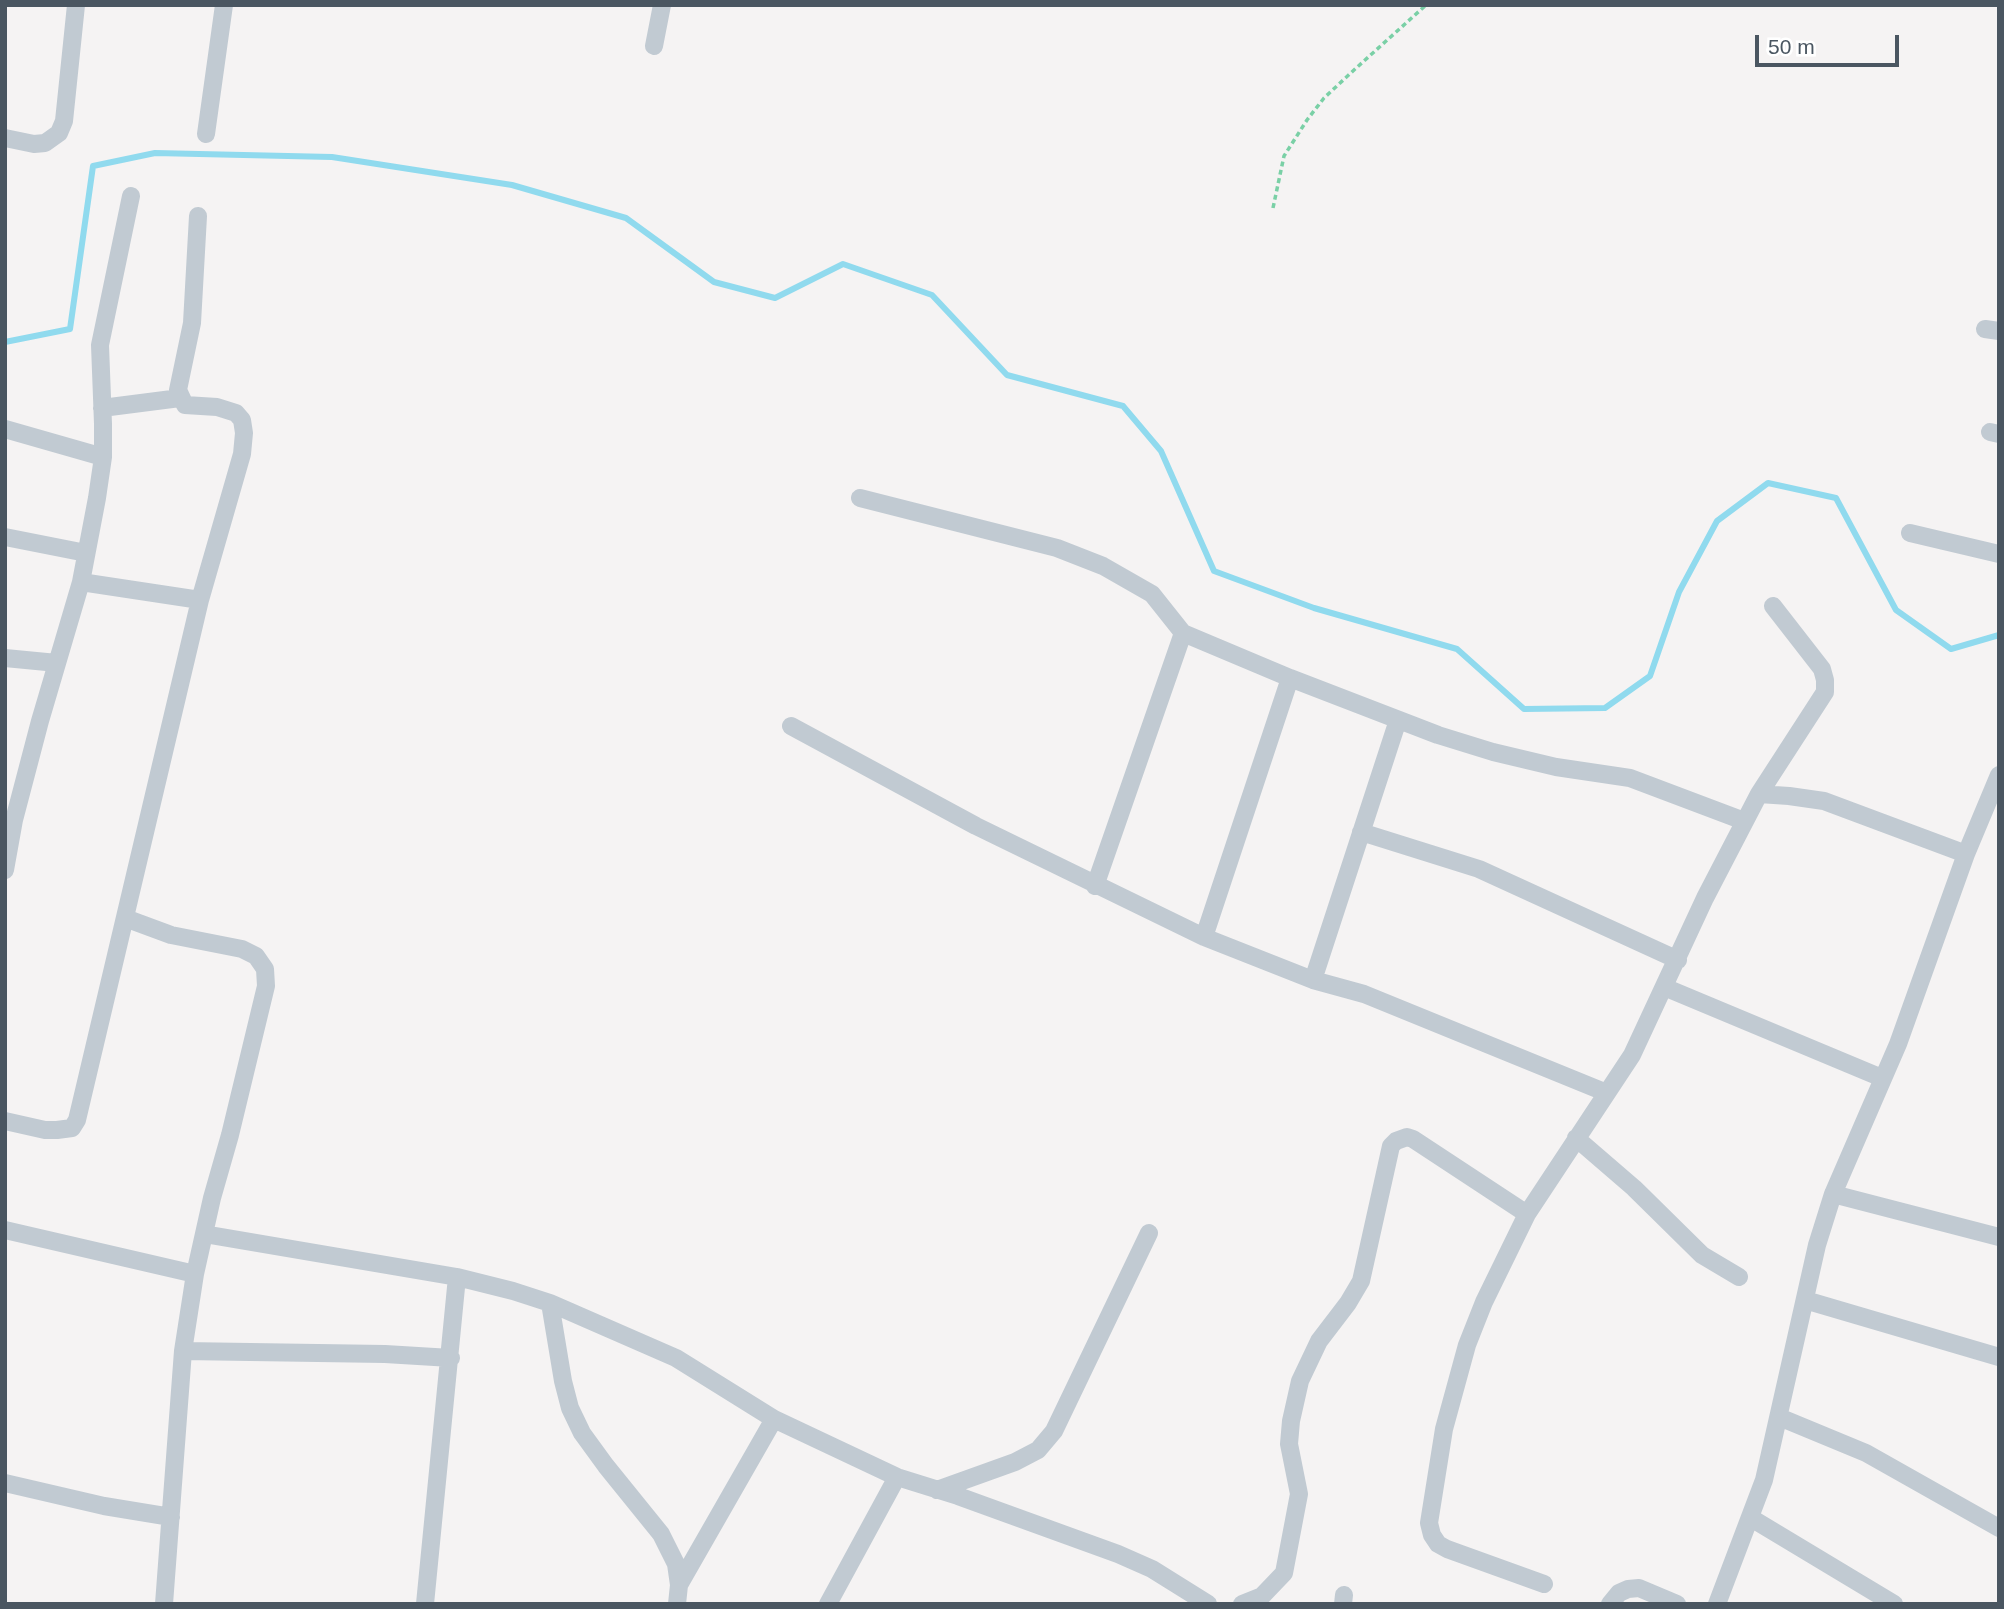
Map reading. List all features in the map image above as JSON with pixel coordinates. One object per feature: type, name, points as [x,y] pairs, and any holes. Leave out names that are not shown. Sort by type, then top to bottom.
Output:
[{"type":"street","points":[[5,138],[34,144],[45,143],[59,133],[64,121],[76,5]]},
{"type":"street","points":[[206,134],[224,5]]},
{"type":"street","points":[[654,47],[662,5]]},
{"type":"street","points":[[5,870],[14,820],[81,582],[103,457],[100,345],[131,196]]},
{"type":"street","points":[[5,1121],[57,1130],[72,1128],[77,1120],[200,600],[242,454],[244,433],[242,420],[236,413],[217,407],[185,405],[180,398],[178,382],[192,323],[198,216]]},
{"type":"street","points":[[102,408],[180,398]]},
{"type":"street","points":[[5,429],[103,457]]},
{"type":"street","points":[[860,498],[1057,548],[1102,566],[1152,594],[1183,633],[1398,719],[1493,752],[1556,767],[1630,778],[1744,821]]},
{"type":"street","points":[[1910,533],[1999,554]]},
{"type":"street","points":[[5,537],[86,553]]},
{"type":"street","points":[[81,582],[200,600]]},
{"type":"street","points":[[1544,1584],[1447,1549],[1438,1544],[1432,1535],[1429,1524],[1444,1429],[1467,1345],[1484,1302],[1527,1214],[1632,1055],[1678,960],[1704,898],[1744,821],[1825,692],[1822,669],[1773,606]]},
{"type":"street","points":[[1095,886],[1183,633]]},
{"type":"street","points":[[5,658],[57,663]]},
{"type":"street","points":[[1204,937],[1290,678]]},
{"type":"street","points":[[1313,979],[1398,719]]},
{"type":"street","points":[[791,726],[976,826],[1204,937],[1313,979],[1364,994],[1607,1093]]},
{"type":"street","points":[[1717,1604],[1764,1480],[1817,1245],[1833,1194],[1898,1044],[1966,854],[1999,775]]},
{"type":"street","points":[[1759,794],[1824,801],[1966,854]]},
{"type":"street","points":[[1361,832],[1479,869],[1678,960]]},
{"type":"street","points":[[125,918],[172,935],[242,949],[256,956],[265,969],[266,986],[195,1274],[183,1350],[164,1604]]},
{"type":"street","points":[[1664,987],[1882,1078]]},
{"type":"street","points":[[1576,1138],[1634,1188],[1702,1255],[1738,1277]]},
{"type":"street","points":[[1242,1604],[1262,1596],[1284,1573],[1299,1494],[1289,1444],[1300,1381],[1319,1340],[1348,1303],[1361,1281],[1391,1146],[1401,1139],[1413,1139],[1527,1214]]},
{"type":"street","points":[[1833,1194],[1999,1237]]},
{"type":"street","points":[[5,1230],[195,1274]]},
{"type":"street","points":[[937,1490],[1015,1462],[1038,1450],[1054,1431],[1149,1233]]},
{"type":"street","points":[[204,1234],[457,1278],[550,1303],[676,1358],[774,1419],[897,1477],[1118,1554],[1152,1569],[1208,1604]]},
{"type":"street","points":[[425,1604],[457,1278]]},
{"type":"street","points":[[1805,1300],[1999,1357]]},
{"type":"street","points":[[550,1303],[570,1408],[582,1433],[661,1534],[676,1564],[679,1585],[677,1604]]},
{"type":"street","points":[[183,1350],[450,1358]]},
{"type":"street","points":[[1779,1418],[1866,1453],[1999,1528]]},
{"type":"street","points":[[679,1585],[774,1419]]},
{"type":"street","points":[[828,1604],[897,1477]]},
{"type":"street","points":[[5,1483],[104,1506],[171,1517]]},
{"type":"street","points":[[1751,1518],[1894,1604]]},
{"type":"street","points":[[1610,1604],[1619,1593],[1639,1588],[1677,1604]]},
{"type":"path","points":[[1273,208],[1284,156],[1307,120],[1354,70],[1426,5]]},
{"type":"waterway","points":[[5,342],[70,329],[93,166],[155,153],[332,157],[512,185],[626,218],[714,282],[775,298],[843,264],[932,295],[1007,375],[1123,406],[1161,451],[1214,571],[1314,608],[1457,649],[1524,709],[1605,708],[1650,676],[1679,592],[1717,521],[1768,483],[1836,498],[1896,610],[1951,649],[1999,635]]}]
